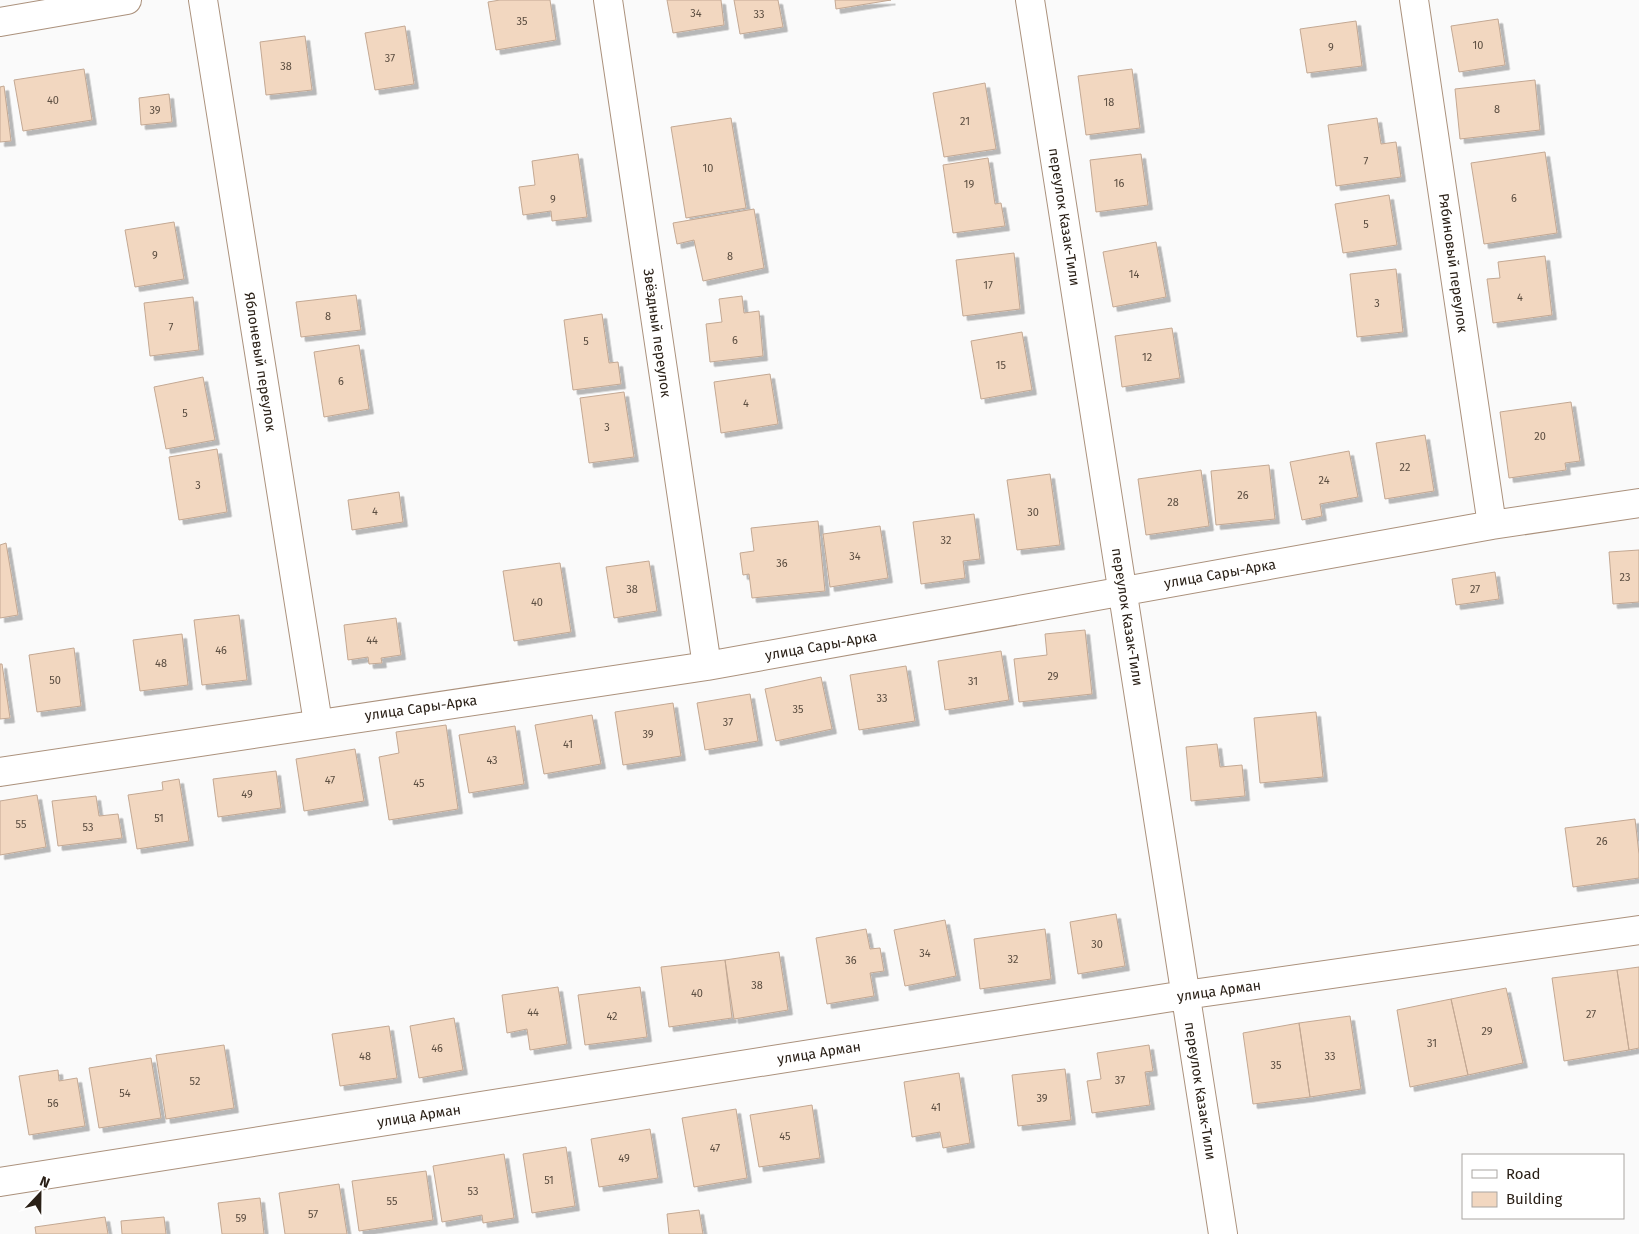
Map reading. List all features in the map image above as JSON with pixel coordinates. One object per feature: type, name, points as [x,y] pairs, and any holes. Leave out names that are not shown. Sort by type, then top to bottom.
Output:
[{"type":"lane","points":[[0,22],[127,0]]},
{"type":"lane","name":"Яблоневый переулок","points":[[203,0],[318,723]]},
{"type":"lane","name":"Звёздный переулок","points":[[608,0],[707,666]]},
{"type":"lane","name":"переулок Казак-Тили","points":[[1030,0],[1223,1234]]},
{"type":"lane","name":"Рябиновый переулок","points":[[1414,0],[1492,525]]},
{"type":"lane","name":"улица Сары-Арка","points":[[0,772],[707,666],[1492,525],[1639,503]]},
{"type":"lane","name":"улица Арман","points":[[0,1182],[1186,995],[1639,930]]},
{"type":"building","points":[[500,0],[550,0],[556,40],[496,50],[488,2]]},
{"type":"building","points":[[667,0],[721,0],[724,25],[673,33]]},
{"type":"building","points":[[734,0],[778,0],[783,27],[740,34]]},
{"type":"building","points":[[835,0],[891,0],[836,9]]},
{"type":"building","points":[[1498,19],[1505,65],[1459,72],[1451,26]]},
{"type":"building","points":[[1356,21],[1362,66],[1307,73],[1300,29]]},
{"type":"building","points":[[405,26],[414,84],[375,90],[365,33]]},
{"type":"building","points":[[305,36],[312,90],[266,95],[260,42]]},
{"type":"building","points":[[84,69],[92,120],[23,131],[14,80]]},
{"type":"building","points":[[1132,69],[1140,128],[1086,135],[1078,76]]},
{"type":"building","points":[[1535,80],[1540,130],[1460,139],[1455,89]]},
{"type":"building","points":[[985,83],[996,149],[944,157],[933,93]]},
{"type":"building","points":[[4,86],[11,141],[0,142],[0,87]]},
{"type":"building","points":[[169,94],[172,122],[141,125],[139,98]]},
{"type":"building","points":[[731,118],[746,208],[686,218],[671,127]]},
{"type":"building","points":[[1377,118],[1381,144],[1396,142],[1401,177],[1336,186],[1328,125]]},
{"type":"building","points":[[1545,152],[1557,233],[1484,244],[1471,163]]},
{"type":"building","points":[[578,154],[587,217],[552,221],[551,211],[523,215],[519,187],[535,185],[532,161]]},
{"type":"building","points":[[1141,154],[1148,205],[1096,212],[1090,160]]},
{"type":"building","points":[[988,158],[995,204],[1001,203],[1005,226],[953,233],[943,165]]},
{"type":"building","points":[[1389,195],[1397,245],[1343,253],[1335,204]]},
{"type":"building","points":[[754,209],[764,268],[703,281],[694,240],[677,244],[673,223]]},
{"type":"building","points":[[174,222],[184,279],[135,287],[125,230]]},
{"type":"building","points":[[1156,242],[1166,297],[1113,307],[1103,252]]},
{"type":"building","points":[[1014,253],[1020,309],[963,316],[956,260]]},
{"type":"building","points":[[1545,256],[1552,315],[1493,323],[1487,279],[1500,278],[1498,262]]},
{"type":"building","points":[[1396,269],[1403,332],[1357,337],[1350,274]]},
{"type":"building","points":[[356,295],[361,330],[301,337],[296,302]]},
{"type":"building","points":[[742,296],[744,313],[759,311],[763,356],[710,362],[706,324],[722,322],[719,299]]},
{"type":"building","points":[[193,297],[199,350],[150,356],[144,303]]},
{"type":"building","points":[[602,314],[609,363],[618,362],[621,384],[573,390],[564,320]]},
{"type":"building","points":[[1172,328],[1180,378],[1122,387],[1115,336]]},
{"type":"building","points":[[1022,332],[1032,390],[981,399],[971,341]]},
{"type":"building","points":[[359,345],[369,409],[324,417],[314,352]]},
{"type":"building","points":[[770,374],[778,424],[721,433],[714,382]]},
{"type":"building","points":[[203,377],[215,440],[166,449],[154,387]]},
{"type":"building","points":[[624,392],[634,457],[589,463],[580,398]]},
{"type":"building","points":[[1571,402],[1580,461],[1565,463],[1566,470],[1509,478],[1500,412]]},
{"type":"building","points":[[1425,435],[1434,491],[1385,499],[1376,443]]},
{"type":"building","points":[[217,449],[227,512],[179,520],[169,457]]},
{"type":"building","points":[[1349,451],[1358,497],[1320,504],[1322,516],[1302,520],[1290,462]]},
{"type":"building","points":[[1269,465],[1275,519],[1216,525],[1211,471]]},
{"type":"building","points":[[1201,470],[1209,526],[1146,535],[1138,479]]},
{"type":"building","points":[[1050,474],[1060,545],[1017,550],[1007,480]]},
{"type":"building","points":[[399,492],[403,522],[352,530],[348,500]]},
{"type":"building","points":[[974,514],[980,559],[963,561],[965,578],[921,584],[913,522]]},
{"type":"building","points":[[818,521],[825,591],[752,598],[749,574],[743,575],[740,553],[754,551],[751,528]]},
{"type":"building","points":[[880,526],[888,578],[830,587],[823,534]]},
{"type":"building","points":[[6,543],[18,615],[0,618],[0,545]]},
{"type":"building","points":[[1639,550],[1639,602],[1613,604],[1609,552]]},
{"type":"building","points":[[649,561],[657,611],[614,618],[606,567]]},
{"type":"building","points":[[560,563],[571,632],[514,641],[503,571]]},
{"type":"building","points":[[1495,572],[1499,599],[1456,605],[1452,579]]},
{"type":"building","points":[[239,615],[247,680],[202,685],[194,620]]},
{"type":"building","points":[[396,618],[401,655],[381,658],[382,663],[369,664],[368,657],[348,660],[344,625]]},
{"type":"building","points":[[1085,630],[1092,694],[1019,702],[1014,659],[1047,655],[1045,634]]},
{"type":"building","points":[[182,634],[188,685],[140,691],[133,640]]},
{"type":"building","points":[[74,648],[81,706],[37,712],[29,655]]},
{"type":"building","points":[[1001,651],[1009,700],[945,710],[938,661]]},
{"type":"building","points":[[0,664],[2,664],[10,718],[0,719]]},
{"type":"building","points":[[906,666],[915,721],[859,730],[850,675]]},
{"type":"building","points":[[821,677],[832,729],[776,741],[765,689]]},
{"type":"building","points":[[750,694],[758,741],[705,750],[697,703]]},
{"type":"building","points":[[673,703],[681,756],[623,765],[615,712]]},
{"type":"building","points":[[1316,712],[1323,777],[1260,783],[1254,718]]},
{"type":"building","points":[[592,715],[601,764],[544,774],[535,725]]},
{"type":"building","points":[[446,725],[458,809],[389,820],[379,757],[399,753],[396,732]]},
{"type":"building","points":[[515,726],[524,784],[469,793],[459,735]]},
{"type":"building","points":[[1217,744],[1220,767],[1242,765],[1245,796],[1191,801],[1186,747]]},
{"type":"building","points":[[355,749],[364,801],[304,811],[296,759]]},
{"type":"building","points":[[276,771],[281,808],[218,817],[213,779]]},
{"type":"building","points":[[179,779],[189,841],[137,849],[128,795],[163,790],[162,782]]},
{"type":"building","points":[[37,795],[46,847],[0,855],[0,801]]},
{"type":"building","points":[[96,796],[99,816],[118,814],[122,838],[58,846],[52,801]]},
{"type":"building","points":[[1635,819],[1639,854],[1639,878],[1573,887],[1565,828]]},
{"type":"building","points":[[1116,914],[1125,966],[1078,974],[1070,922]]},
{"type":"building","points":[[945,920],[956,976],[905,986],[894,930]]},
{"type":"building","points":[[866,929],[870,949],[880,948],[884,971],[870,973],[874,996],[827,1004],[816,938]]},
{"type":"building","points":[[1045,929],[1051,979],[980,989],[974,939]]},
{"type":"building","points":[[779,952],[788,1010],[734,1019],[725,960]]},
{"type":"building","points":[[725,960],[732,1018],[669,1027],[661,967]]},
{"type":"building","points":[[1639,967],[1639,1048],[1629,1050],[1617,970]]},
{"type":"building","points":[[1617,970],[1629,1050],[1564,1061],[1552,978]]},
{"type":"building","points":[[558,987],[567,1044],[530,1050],[527,1029],[507,1033],[502,995]]},
{"type":"building","points":[[640,987],[647,1037],[585,1045],[578,995]]},
{"type":"building","points":[[1506,988],[1523,1063],[1468,1075],[1451,999]]},
{"type":"building","points":[[1451,999],[1468,1075],[1410,1087],[1397,1010]]},
{"type":"building","points":[[1350,1016],[1361,1089],[1310,1097],[1299,1023]]},
{"type":"building","points":[[454,1018],[463,1070],[419,1078],[410,1026]]},
{"type":"building","points":[[1299,1023],[1310,1097],[1253,1104],[1243,1033]]},
{"type":"building","points":[[389,1026],[397,1078],[340,1086],[332,1034]]},
{"type":"building","points":[[224,1045],[234,1108],[166,1119],[156,1055]]},
{"type":"building","points":[[1149,1045],[1153,1071],[1145,1072],[1150,1105],[1092,1113],[1087,1081],[1101,1079],[1097,1053]]},
{"type":"building","points":[[151,1058],[161,1118],[99,1128],[89,1068]]},
{"type":"building","points":[[1065,1069],[1071,1120],[1018,1126],[1012,1075]]},
{"type":"building","points":[[58,1070],[59,1081],[77,1078],[85,1126],[29,1135],[19,1076]]},
{"type":"building","points":[[959,1073],[970,1143],[943,1148],[940,1132],[912,1137],[904,1082]]},
{"type":"building","points":[[812,1105],[820,1158],[759,1167],[750,1115]]},
{"type":"building","points":[[736,1109],[747,1178],[694,1187],[682,1118]]},
{"type":"building","points":[[650,1129],[658,1178],[599,1187],[591,1139]]},
{"type":"building","points":[[566,1147],[575,1206],[532,1213],[523,1154]]},
{"type":"building","points":[[504,1154],[514,1218],[483,1223],[482,1215],[442,1222],[433,1166]]},
{"type":"building","points":[[426,1171],[433,1220],[359,1231],[352,1181]]},
{"type":"building","points":[[339,1184],[347,1234],[285,1234],[279,1193]]},
{"type":"building","points":[[260,1198],[264,1234],[222,1234],[218,1203]]},
{"type":"building","points":[[699,1210],[703,1234],[669,1234],[667,1214]]},
{"type":"building","points":[[105,1217],[108,1234],[36,1234],[35,1227]]},
{"type":"building","points":[[164,1217],[166,1234],[122,1234],[121,1221]]}]
